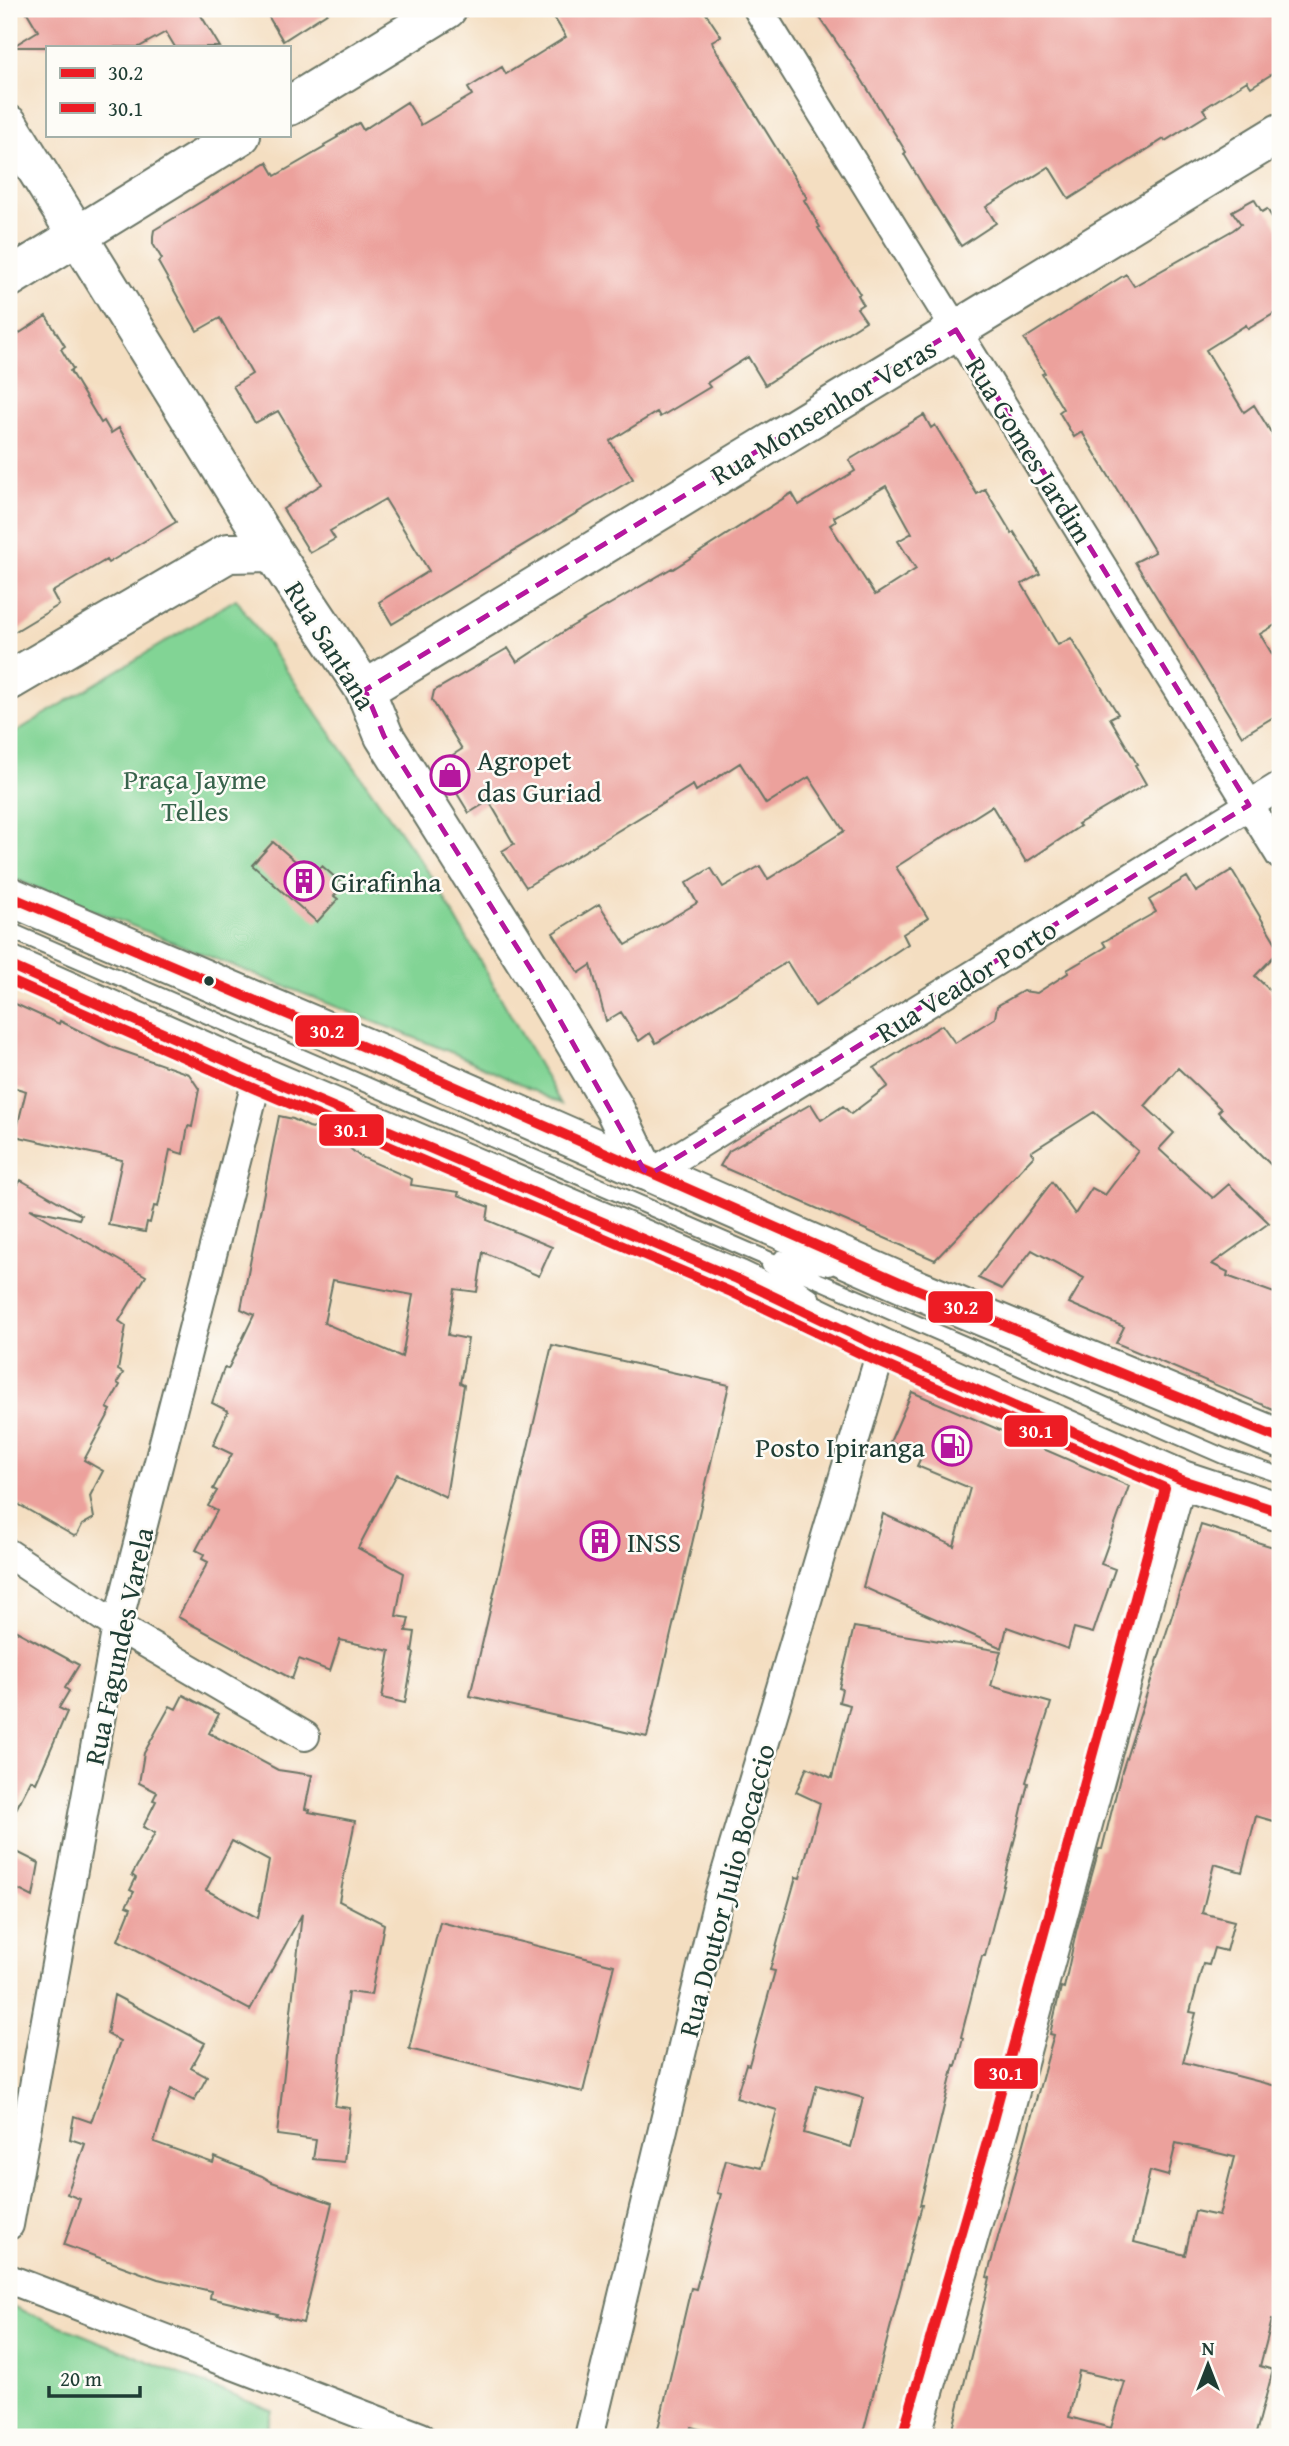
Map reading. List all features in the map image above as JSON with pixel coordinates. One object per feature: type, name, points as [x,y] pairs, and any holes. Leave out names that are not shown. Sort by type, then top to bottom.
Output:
[{"type":"street","points":[[290,105],[447,9]]},
{"type":"street","name":"Rua Gomes Jardim","points":[[758,9],[1280,855]]},
{"type":"street","name":"Rua Santana","points":[[9,125],[273,552],[365,690],[384,736],[537,979],[648,1171]]},
{"type":"street","name":"Rua Monsenhor Veras","points":[[365,690],[1280,133]]},
{"type":"street","points":[[9,278],[240,136]]},
{"type":"street","points":[[228,554],[248,512]]},
{"type":"street","points":[[9,681],[228,554],[273,552]]},
{"type":"street","name":"Rua Veador Porto","points":[[648,1171],[1280,786]]},
{"type":"street","points":[[9,896],[390,1058],[909,1286],[1280,1439]]},
{"type":"street","points":[[9,965],[258,1075],[724,1273],[882,1348],[1182,1480],[1280,1512]]},
{"type":"street","name":"Rua Fagundes Varela","points":[[9,2225],[117,1626],[258,1075]]},
{"type":"street","name":"Rua Doutor Julio Bocaccio","points":[[589,2437],[719,1896],[882,1348]]},
{"type":"street","points":[[916,2437],[1002,2138],[1182,1480]]},
{"type":"street","points":[[9,1554],[117,1626],[305,1735]]},
{"type":"street","points":[[9,2280],[421,2437]]},
{"type":"lane","points":[[9,930],[1223,1456],[1280,1475]]},
{"type":"lane","points":[[748,1250],[909,1286]]},
{"type":"lane","points":[[748,1250],[882,1348]]},
{"type":"highlighted area","points":[[956,330],[1249,805],[652,1173],[644,1170],[537,979],[384,736],[365,690]]},
{"type":"green space","name":"Praça Jayme Telles","points":[[236,599],[434,880],[561,1104],[458,1055],[9,877],[9,736]]},
{"type":"green space","points":[[9,2305],[272,2411],[265,2437],[9,2437]]},
{"type":"building","points":[[25,9],[204,9],[199,12],[219,46],[174,46],[166,32],[141,46],[12,47],[38,31]]},
{"type":"building","points":[[264,9],[333,9],[283,41]]},
{"type":"building","points":[[549,9],[703,9],[721,36],[712,41],[713,45],[807,198],[804,200],[820,227],[818,228],[860,294],[858,295],[863,304],[857,308],[866,321],[765,385],[748,357],[707,383],[710,387],[660,417],[657,412],[610,441],[633,479],[392,624],[379,602],[429,571],[385,499],[330,531],[335,539],[310,553],[283,509],[322,484],[278,411],[255,423],[233,386],[252,374],[220,318],[197,331],[158,262],[162,259],[153,244],[154,230],[267,162],[275,176],[325,147],[324,145],[359,123],[363,130],[407,102],[421,125],[472,95],[468,88],[502,67],[506,74],[566,37]]},
{"type":"building","points":[[814,9],[1280,9],[1280,69],[1251,87],[1247,81],[1203,109],[1207,115],[1069,199],[1049,167],[986,207],[996,223],[961,246],[859,75]]},
{"type":"building","points":[[1254,199],[1262,212],[1267,209],[1280,230],[1280,310],[1248,329],[1246,325],[1206,350],[1244,412],[1254,405],[1280,447],[1280,622],[1260,634],[1280,667],[1280,713],[1242,736],[1135,562],[1155,552],[1082,432],[1074,437],[1059,412],[1063,409],[1042,374],[1045,373],[1024,339],[1126,274],[1134,286],[1233,230],[1241,224],[1232,211]]},
{"type":"building","points":[[46,316],[65,346],[61,349],[73,369],[70,371],[101,423],[104,421],[111,433],[119,428],[176,522],[108,563],[106,560],[52,592],[59,605],[9,635],[9,340]]},
{"type":"building","points":[[924,415],[931,428],[935,425],[977,494],[985,489],[1040,574],[1022,584],[1058,645],[1071,638],[1118,714],[1110,718],[1146,784],[1078,824],[1080,826],[1026,862],[992,806],[896,867],[928,918],[903,934],[908,944],[815,1006],[787,962],[656,1043],[650,1033],[639,1041],[621,1012],[606,1021],[591,965],[579,973],[553,933],[599,904],[626,945],[697,903],[686,883],[711,868],[723,887],[760,866],[768,879],[844,831],[809,777],[766,804],[740,763],[696,791],[693,785],[526,887],[502,851],[514,844],[489,801],[469,813],[439,764],[462,749],[432,700],[434,691],[508,648],[517,662],[569,628],[673,569],[792,493],[799,505],[855,471],[849,460]],"holes":[[[886,486],[912,533],[898,541],[916,569],[875,595],[830,525],[836,521],[834,517]]]},
{"type":"building","name":"Girafinha","points":[[273,842],[313,876],[322,866],[344,885],[334,896],[338,899],[317,922],[252,865]]},
{"type":"building","points":[[1232,870],[1280,950],[1255,976],[1280,1000],[1280,1174],[1218,1112],[1221,1109],[1178,1068],[1145,1106],[1174,1133],[1159,1149],[1213,1198],[1229,1184],[1269,1223],[1212,1264],[1228,1272],[1227,1276],[1280,1295],[1280,1412],[1116,1343],[1124,1327],[1069,1303],[1084,1278],[1032,1250],[1002,1289],[978,1278],[1052,1182],[1075,1214],[1092,1188],[1105,1195],[1138,1151],[1094,1112],[1031,1152],[1034,1156],[935,1260],[720,1166],[729,1151],[811,1104],[821,1120],[843,1106],[851,1114],[888,1086],[874,1068],[942,1025],[955,1043],[995,1018],[997,1006],[1023,991],[1037,993],[1068,973],[1067,970],[1106,947],[1103,942],[1156,912],[1149,900],[1187,877],[1196,892]]},
{"type":"building","points":[[9,1001],[59,1024],[60,1021],[114,1048],[189,1074],[199,1089],[192,1127],[188,1126],[183,1154],[170,1150],[158,1207],[154,1206],[145,1232],[108,1225],[122,1160],[15,1136],[26,1091],[9,1086]]},
{"type":"building","points":[[279,1116],[331,1132],[359,1156],[412,1179],[411,1185],[459,1192],[458,1195],[489,1207],[487,1220],[552,1247],[539,1276],[483,1252],[477,1292],[455,1289],[448,1335],[468,1339],[460,1383],[464,1385],[446,1497],[397,1474],[358,1548],[404,1573],[396,1616],[409,1618],[406,1631],[415,1632],[405,1703],[382,1698],[390,1651],[340,1640],[330,1671],[299,1659],[292,1679],[178,1617],[208,1562],[202,1559],[204,1554],[196,1550],[217,1511],[208,1506],[217,1491],[213,1489],[232,1454],[213,1445],[228,1411],[212,1403],[224,1368],[228,1369],[254,1315],[241,1309]],"holes":[[[333,1280],[413,1295],[402,1357],[324,1323]]]},
{"type":"building","points":[[21,1180],[81,1215],[79,1219],[30,1209],[146,1276],[119,1321],[126,1326],[118,1370],[123,1373],[117,1383],[120,1385],[107,1408],[111,1410],[84,1460],[103,1471],[90,1496],[94,1518],[82,1525],[74,1536],[9,1499],[9,1196]]},
{"type":"building","name":"INSS","points":[[552,1345],[729,1385],[647,1737],[470,1696]]},
{"type":"building","points":[[912,1392],[1129,1486],[1101,1564],[1115,1569],[1093,1633],[1074,1628],[1068,1649],[1007,1627],[1002,1648],[863,1587],[883,1514],[954,1546],[970,1488],[917,1466],[922,1455],[890,1442]]},
{"type":"building","points":[[1201,1525],[1280,1549],[1280,1823],[1256,1816],[1242,1872],[1214,1864],[1202,1913],[1234,1921],[1226,1951],[1214,1948],[1209,1965],[1203,1964],[1190,2012],[1196,2013],[1183,2062],[1280,2087],[1280,2322],[1272,2320],[1260,2366],[1273,2370],[1255,2437],[951,2437],[990,2278],[987,2277],[1054,2035],[1050,2034],[1061,1987],[1064,1988],[1076,1932],[1099,1849],[1102,1849],[1121,1774]],"holes":[[[1176,2143],[1234,2157],[1219,2216],[1195,2211],[1185,2255],[1134,2242],[1150,2171],[1168,2176]],[[1079,2371],[1125,2382],[1111,2428],[1069,2417]]]},
{"type":"building","points":[[9,1627],[79,1665],[65,1688],[69,1691],[59,1708],[67,1712],[36,1783],[31,1780],[9,1823]]},
{"type":"building","points":[[854,1627],[1001,1651],[991,1686],[1051,1703],[1026,1782],[1028,1783],[1016,1834],[985,1956],[982,1956],[973,1990],[922,2205],[862,2437],[731,2437],[691,2427],[688,2437],[673,2437],[657,2433],[691,2288],[696,2289],[721,2194],[717,2193],[726,2160],[761,2168],[777,2110],[736,2098],[746,2064],[749,2065],[775,1971],[770,1970],[796,1877],[800,1878],[820,1803],[796,1792],[807,1767],[832,1778],[850,1705],[839,1702],[842,1689],[839,1688]],"holes":[[[817,2085],[863,2098],[851,2147],[804,2133]]]},
{"type":"building","points":[[183,1695],[219,1714],[209,1733],[278,1770],[312,1775],[305,1809],[355,1821],[339,1901],[384,1924],[371,1995],[348,1992],[335,2106],[350,2108],[344,2162],[313,2159],[316,2140],[277,2135],[302,1914],[250,2010],[118,1940],[131,1908],[126,1906],[134,1892],[130,1890],[136,1878],[132,1875],[155,1833],[143,1827],[156,1801],[153,1800],[157,1792],[139,1783],[144,1753],[170,1706],[176,1709]],"holes":[[[232,1841],[269,1861],[258,1918],[206,1890]]]},
{"type":"building","points":[[9,1848],[39,1863],[33,1897],[9,1885]]},
{"type":"building","points":[[440,1922],[614,1965],[583,2092],[409,2049]]},
{"type":"building","points":[[114,1995],[205,2043],[191,2068],[207,2077],[194,2101],[171,2089],[154,2142],[213,2163],[215,2157],[272,2182],[332,2203],[303,2323],[210,2298],[211,2291],[158,2279],[64,2245],[80,2199],[67,2194],[85,2144],[70,2139],[74,2116],[91,2122],[120,2041],[107,2034]]},
{"type":"transit line","name":"30.2","points":[[9,896],[390,1058],[909,1286],[1280,1439]]},
{"type":"transit line","name":"30.2","points":[[9,965],[258,1075],[737,1279],[882,1348],[1182,1480],[1280,1512]]},
{"type":"transit line","name":"30.1","points":[[9,980],[253,1088],[731,1292],[876,1361],[1165,1488],[989,2135],[903,2433]]},
{"type":"place","name":"Agropet das Guriad","points":[[450,775]]},
{"type":"place","name":"Girafinha","points":[[304,881]]},
{"type":"place","name":"Posto Ipiranga","points":[[952,1446]]},
{"type":"place","name":"INSS","points":[[600,1541]]}]
